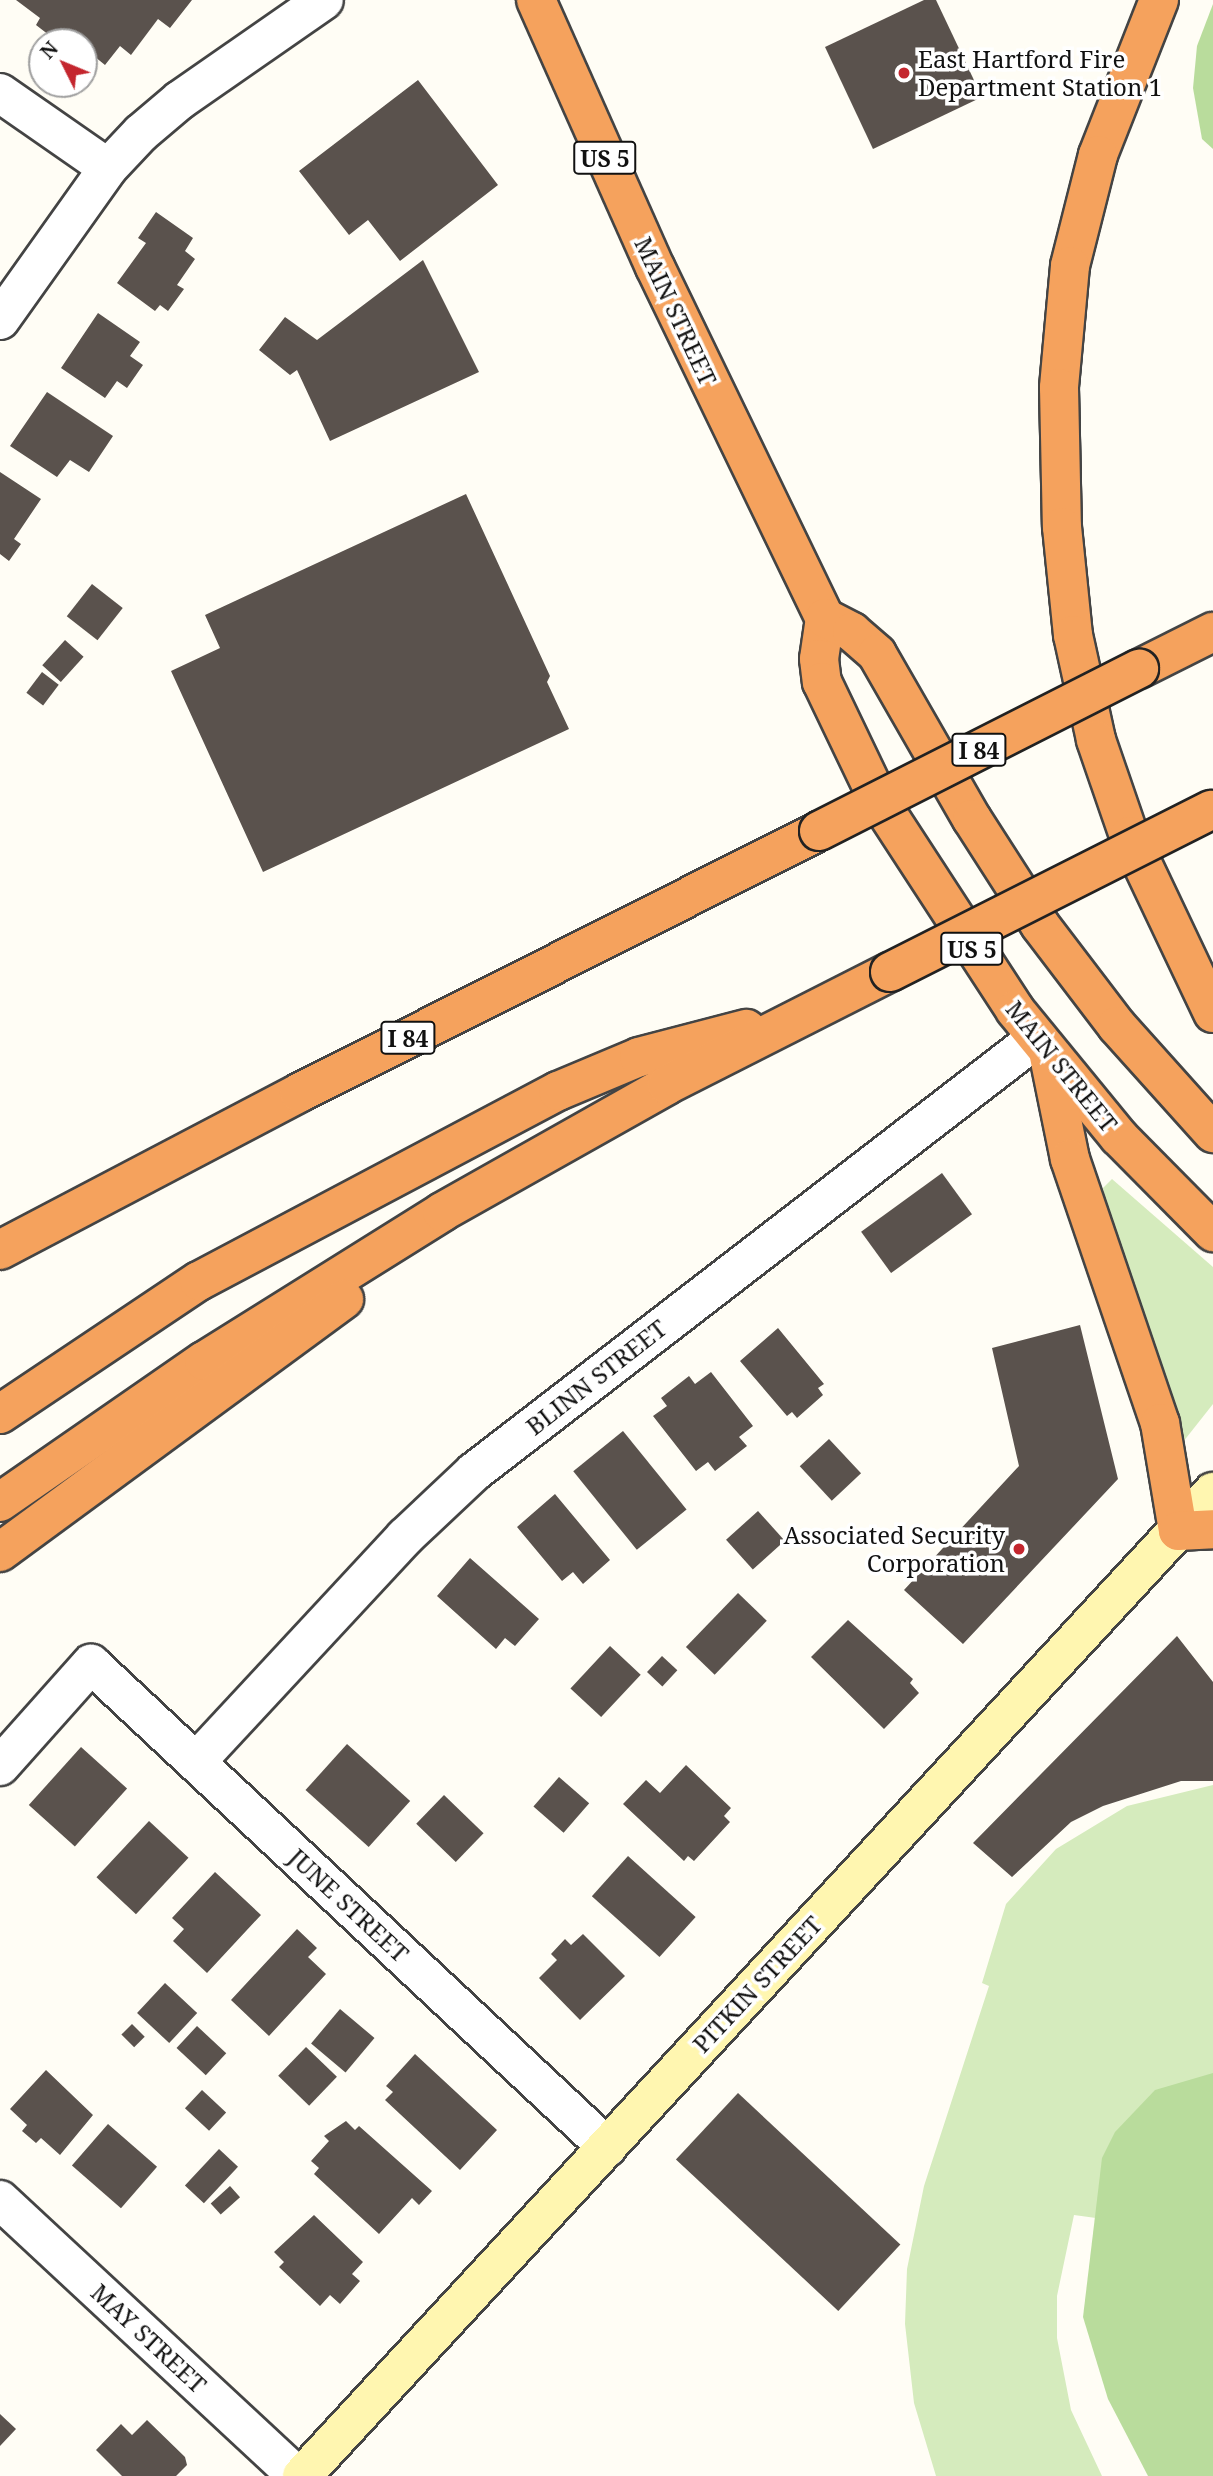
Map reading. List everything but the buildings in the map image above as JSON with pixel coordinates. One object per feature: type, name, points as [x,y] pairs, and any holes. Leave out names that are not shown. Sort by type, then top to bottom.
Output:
[{"type":"highway","name":"MAIN STREET","points":[[536,0],[655,267],[825,618],[820,669],[853,753],[931,886],[1043,1046],[1119,1137],[1213,1232]]},
{"type":"highway","points":[[1159,0],[1102,143],[1070,266],[1059,388],[1062,527],[1073,635],[1099,752],[1134,848],[1213,1013]]},
{"type":"highway","name":"US 5","points":[[825,618],[852,632],[877,654],[972,819],[1040,925],[1117,1026],[1213,1133]]},
{"type":"highway","name":"I 84","points":[[0,1250],[299,1093],[1213,632]]},
{"type":"highway","points":[[0,1502],[242,1336],[540,1155],[790,1022],[1212,809]]},
{"type":"highway","points":[[0,1415],[199,1281],[558,1091],[665,1048],[790,1022]]},
{"type":"highway","points":[[1043,1046],[1070,1159],[1195,1530]]},
{"type":"highway","points":[[0,1552],[540,1155]]},
{"type":"main road","name":"PITKIN STREET","points":[[299,2476],[607,2147],[1195,1530],[1213,1492]]},
{"type":"street","points":[[0,320],[108,168],[180,100],[324,0]]},
{"type":"street","points":[[0,93],[108,168]]},
{"type":"street","name":"BLINN STREET","points":[[196,1762],[405,1537],[474,1472],[1043,1046]]},
{"type":"street","name":"JUNE STREET","points":[[0,1766],[91,1664],[607,2147]]},
{"type":"street","name":"MAY STREET","points":[[0,2200],[299,2476]]},
{"type":"green space","points":[[1213,4],[1213,149],[1202,139],[1193,88],[1197,46]]},
{"type":"green space","points":[[1112,1179],[1213,1267],[1213,1404],[1183,1442],[1105,1198],[1103,1188]]},
{"type":"green space","points":[[1213,1785],[1213,2234],[1074,2215],[1057,2296],[1057,2338],[1071,2410],[1102,2476],[936,2476],[914,2403],[905,2324],[907,2269],[924,2186],[989,1986],[982,1983],[1006,1904],[1056,1849],[1127,1806]]},
{"type":"green space","points":[[1213,2073],[1213,2476],[1148,2476],[1108,2399],[1083,2317],[1102,2158],[1115,2132],[1155,2090]]},
{"type":"place","name":"East Hartford Fire Department Station 1","points":[[904,73]]},
{"type":"place","name":"Associated Security Corporation","points":[[1019,1549]]}]
